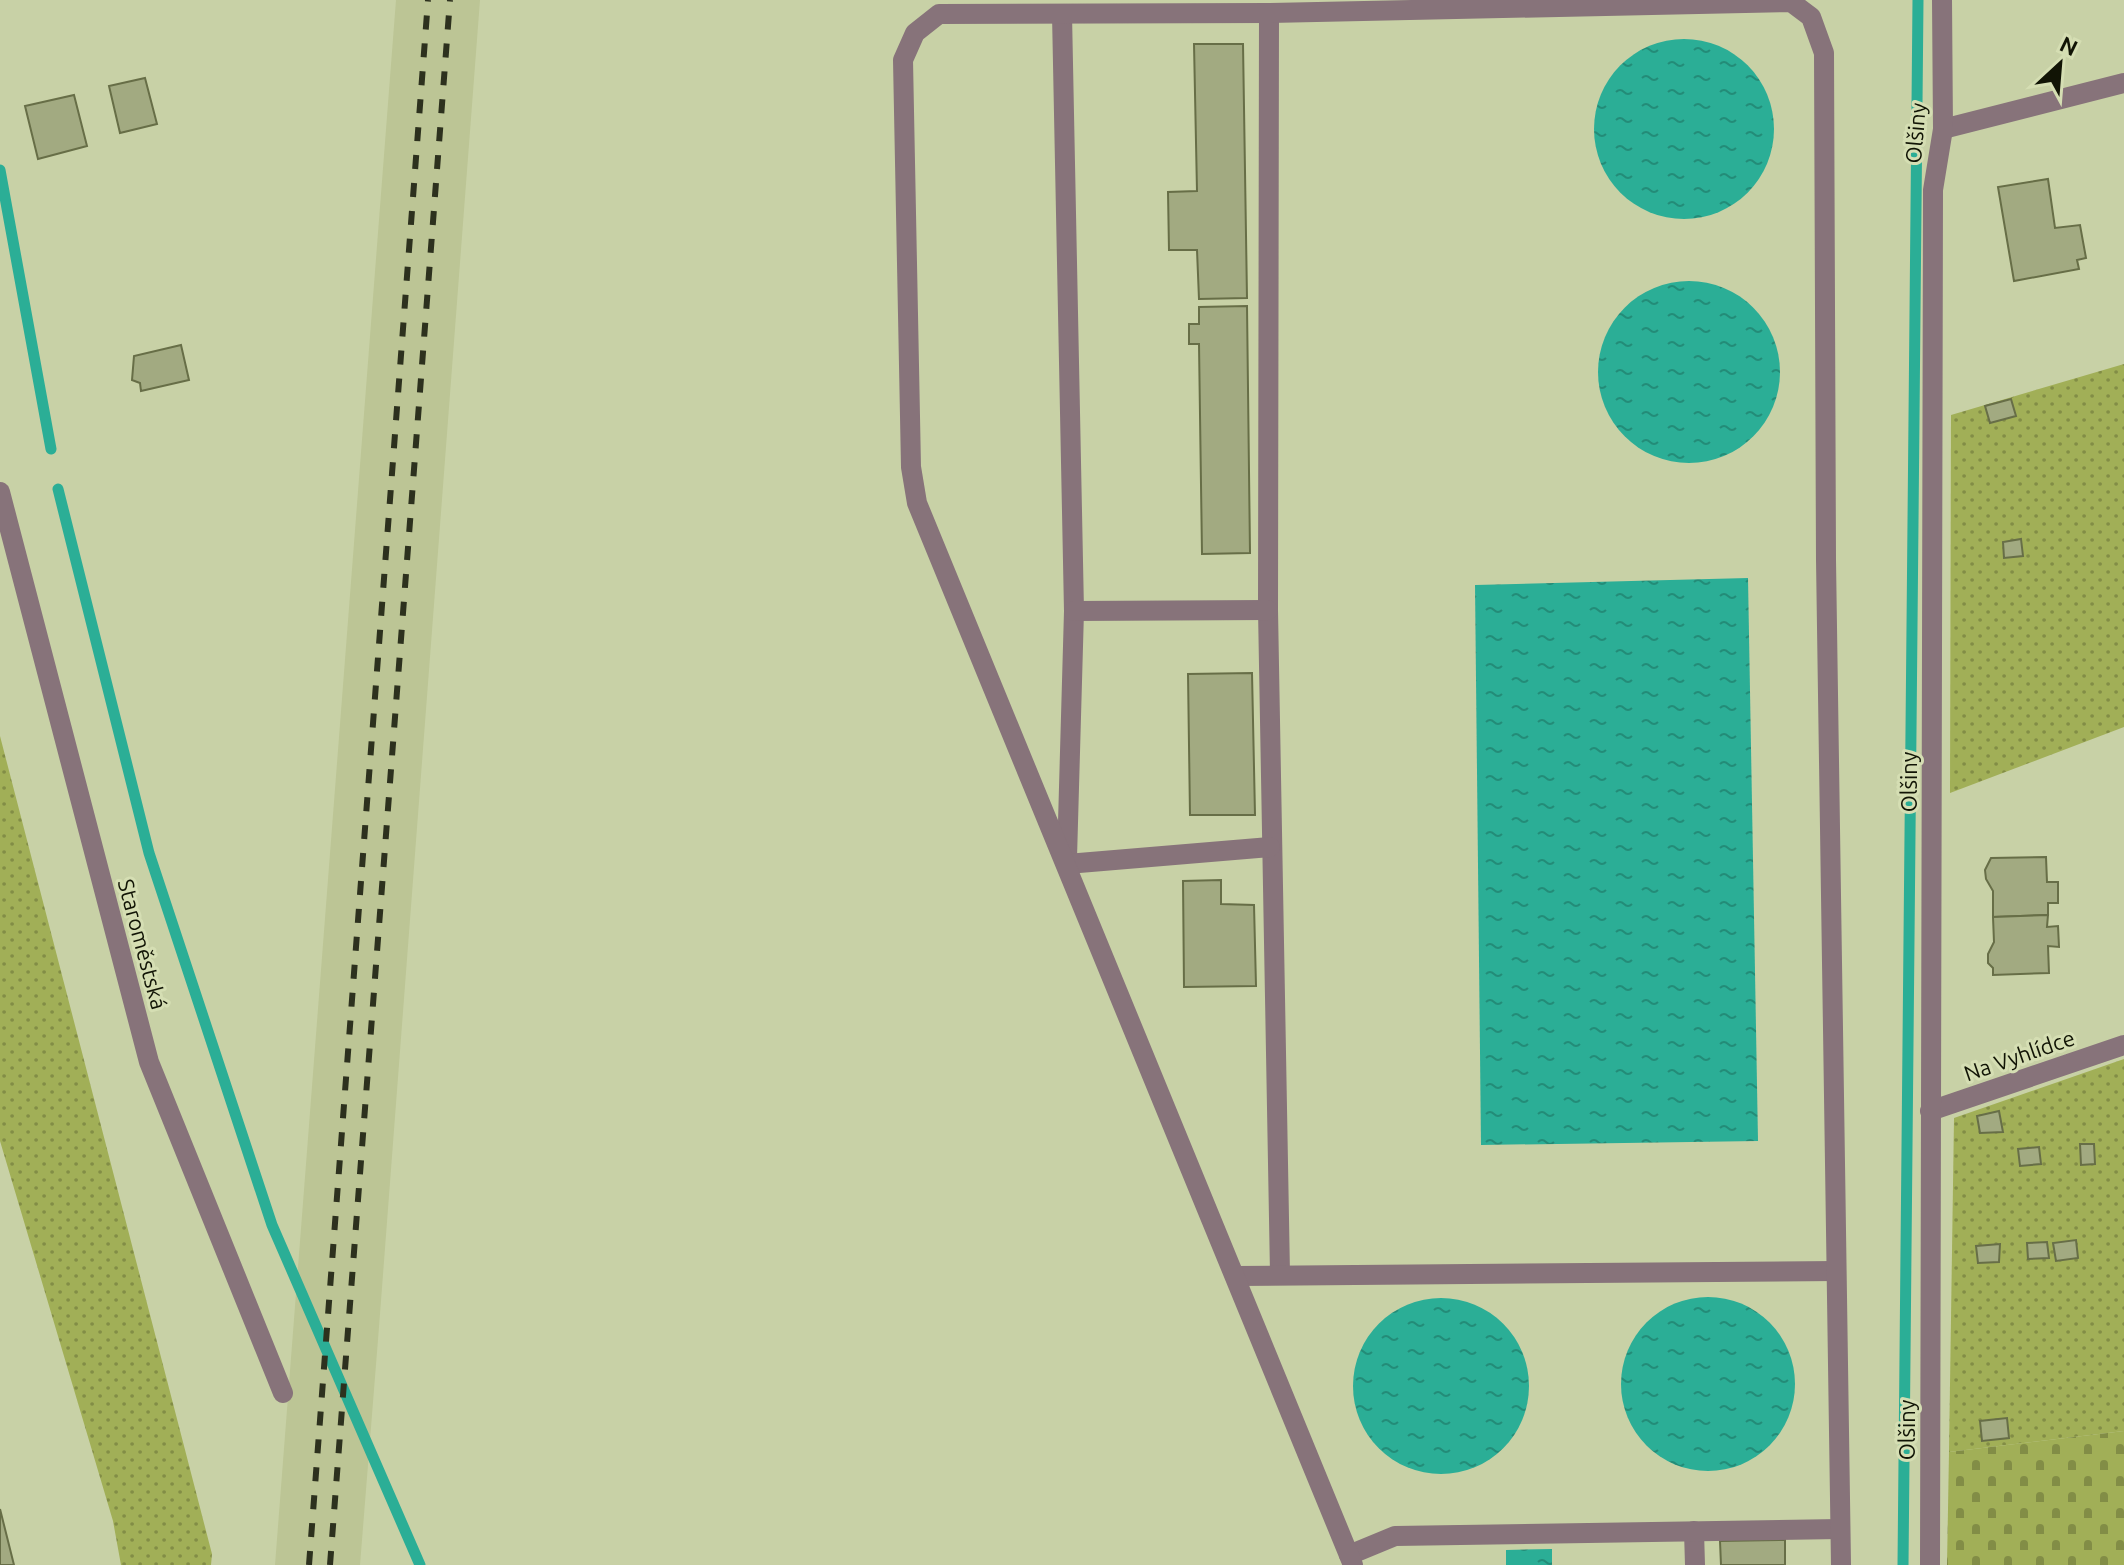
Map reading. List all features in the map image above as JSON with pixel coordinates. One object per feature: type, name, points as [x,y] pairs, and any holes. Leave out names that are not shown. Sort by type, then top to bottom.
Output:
[{"type":"street","name":"Olšiny","points":[[1930,1565],[1933,190],[1943,129],[1942,0]]},
{"type":"street","points":[[1840,1529],[1395,1536],[1351,1560],[1237,1276],[917,503],[911,467],[903,60],[915,33],[939,14],[1269,13],[1791,2],[1811,17],[1824,53],[1841,1565]]},
{"type":"street","points":[[1269,13],[1270,847],[1280,1274]]},
{"type":"street","points":[[1062,14],[1074,611],[1067,864]]},
{"type":"street","points":[[1943,129],[2124,83]]},
{"type":"street","name":"Staroměstská","points":[[0,492],[149,1062],[283,1393]]},
{"type":"street","points":[[1074,611],[1268,610]]},
{"type":"street","points":[[1067,864],[1270,847]]},
{"type":"street","name":"Na Vyhlídce","points":[[1930,1111],[2124,1045]]},
{"type":"street","points":[[1237,1276],[1836,1271]]},
{"type":"street","points":[[1694,1531],[1695,1565]]},
{"type":"shaded area","points":[[396,0],[480,0],[379,1327],[360,1565],[275,1565]]},
{"type":"green space","points":[[2124,364],[2124,727],[1950,793],[1951,415]]},
{"type":"green space","points":[[0,736],[212,1554],[211,1565],[121,1565],[113,1521],[0,1141]]},
{"type":"green space","points":[[2124,1059],[2124,1431],[1949,1452],[1954,1118]]},
{"type":"green space","points":[[2124,1431],[2124,1565],[1947,1565],[1949,1452]]},
{"type":"water","points":[[1684,39],[1718,46],[1748,65],[1767,95],[1774,129],[1767,163],[1748,193],[1718,212],[1684,219],[1650,212],[1620,193],[1601,163],[1594,129],[1601,95],[1620,65],[1650,46]]},
{"type":"water","points":[[1689,281],[1724,288],[1740,296],[1753,308],[1765,321],[1773,337],[1780,372],[1773,407],[1765,423],[1753,436],[1740,448],[1724,456],[1689,463],[1654,456],[1638,448],[1625,436],[1613,423],[1605,407],[1598,372],[1605,337],[1613,321],[1625,308],[1638,296],[1654,288]]},
{"type":"water","points":[[1748,578],[1758,1141],[1481,1145],[1475,585]]},
{"type":"water","points":[[1708,1297],[1741,1304],[1770,1322],[1788,1351],[1795,1384],[1788,1417],[1770,1446],[1741,1464],[1708,1471],[1675,1464],[1646,1446],[1628,1417],[1621,1384],[1628,1351],[1646,1322],[1675,1304]]},
{"type":"water","points":[[1441,1298],[1475,1305],[1503,1324],[1522,1352],[1529,1386],[1522,1420],[1503,1448],[1475,1467],[1441,1474],[1407,1467],[1379,1448],[1360,1420],[1353,1386],[1360,1352],[1379,1324],[1407,1305]]},
{"type":"water","points":[[1552,1549],[1552,1565],[1506,1565],[1506,1550]]},
{"type":"building","points":[[1194,44],[1243,44],[1247,298],[1199,299],[1197,250],[1169,250],[1168,192],[1197,191]]},
{"type":"building","points":[[145,78],[157,124],[120,133],[109,86]]},
{"type":"building","points":[[74,95],[87,146],[38,159],[25,106]]},
{"type":"building","points":[[2048,179],[2055,228],[2080,225],[2086,258],[2077,260],[2079,269],[2014,281],[1998,187]]},
{"type":"building","points":[[1247,306],[1250,553],[1202,554],[1199,344],[1189,344],[1189,324],[1199,324],[1199,307]]},
{"type":"building","points":[[181,345],[189,380],[141,391],[140,383],[132,380],[134,356]]},
{"type":"building","points":[[2011,399],[2016,416],[1990,423],[1985,406]]},
{"type":"building","points":[[2021,539],[2023,556],[2004,558],[2003,542]]},
{"type":"building","points":[[1252,673],[1255,815],[1190,815],[1188,674]]},
{"type":"building","points":[[2046,857],[2047,882],[2058,882],[2058,903],[2048,903],[2048,915],[1993,917],[1993,891],[1985,870],[1991,858]]},
{"type":"building","points":[[1221,880],[1221,904],[1254,905],[1256,986],[1184,987],[1183,881]]},
{"type":"building","points":[[2048,915],[2047,927],[2058,926],[2059,947],[2048,946],[2049,973],[1993,975],[1988,954],[1994,942],[1993,917]]},
{"type":"building","points":[[1999,1111],[2003,1132],[1980,1133],[1977,1116]]},
{"type":"building","points":[[2080,1144],[2094,1144],[2095,1164],[2081,1165]]},
{"type":"building","points":[[2039,1147],[2041,1164],[2020,1166],[2018,1149]]},
{"type":"building","points":[[2076,1240],[2078,1258],[2056,1261],[2053,1243]]},
{"type":"building","points":[[2047,1242],[2049,1258],[2028,1259],[2027,1243]]},
{"type":"building","points":[[2000,1244],[1999,1262],[1978,1263],[1976,1246]]},
{"type":"building","points":[[2007,1418],[2009,1438],[1982,1441],[1980,1421]]},
{"type":"building","points":[[0,1509],[14,1565],[0,1565]]},
{"type":"building","points":[[1785,1540],[1785,1565],[1721,1565],[1720,1541]]},
{"type":"waterway","points":[[1903,1565],[1918,0]]},
{"type":"waterway","points":[[0,170],[51,449]]},
{"type":"waterway","points":[[58,489],[149,853],[272,1225],[420,1565]]},
{"type":"railway","points":[[309,1565],[428,0]]},
{"type":"railway","points":[[330,1565],[450,0]]}]
